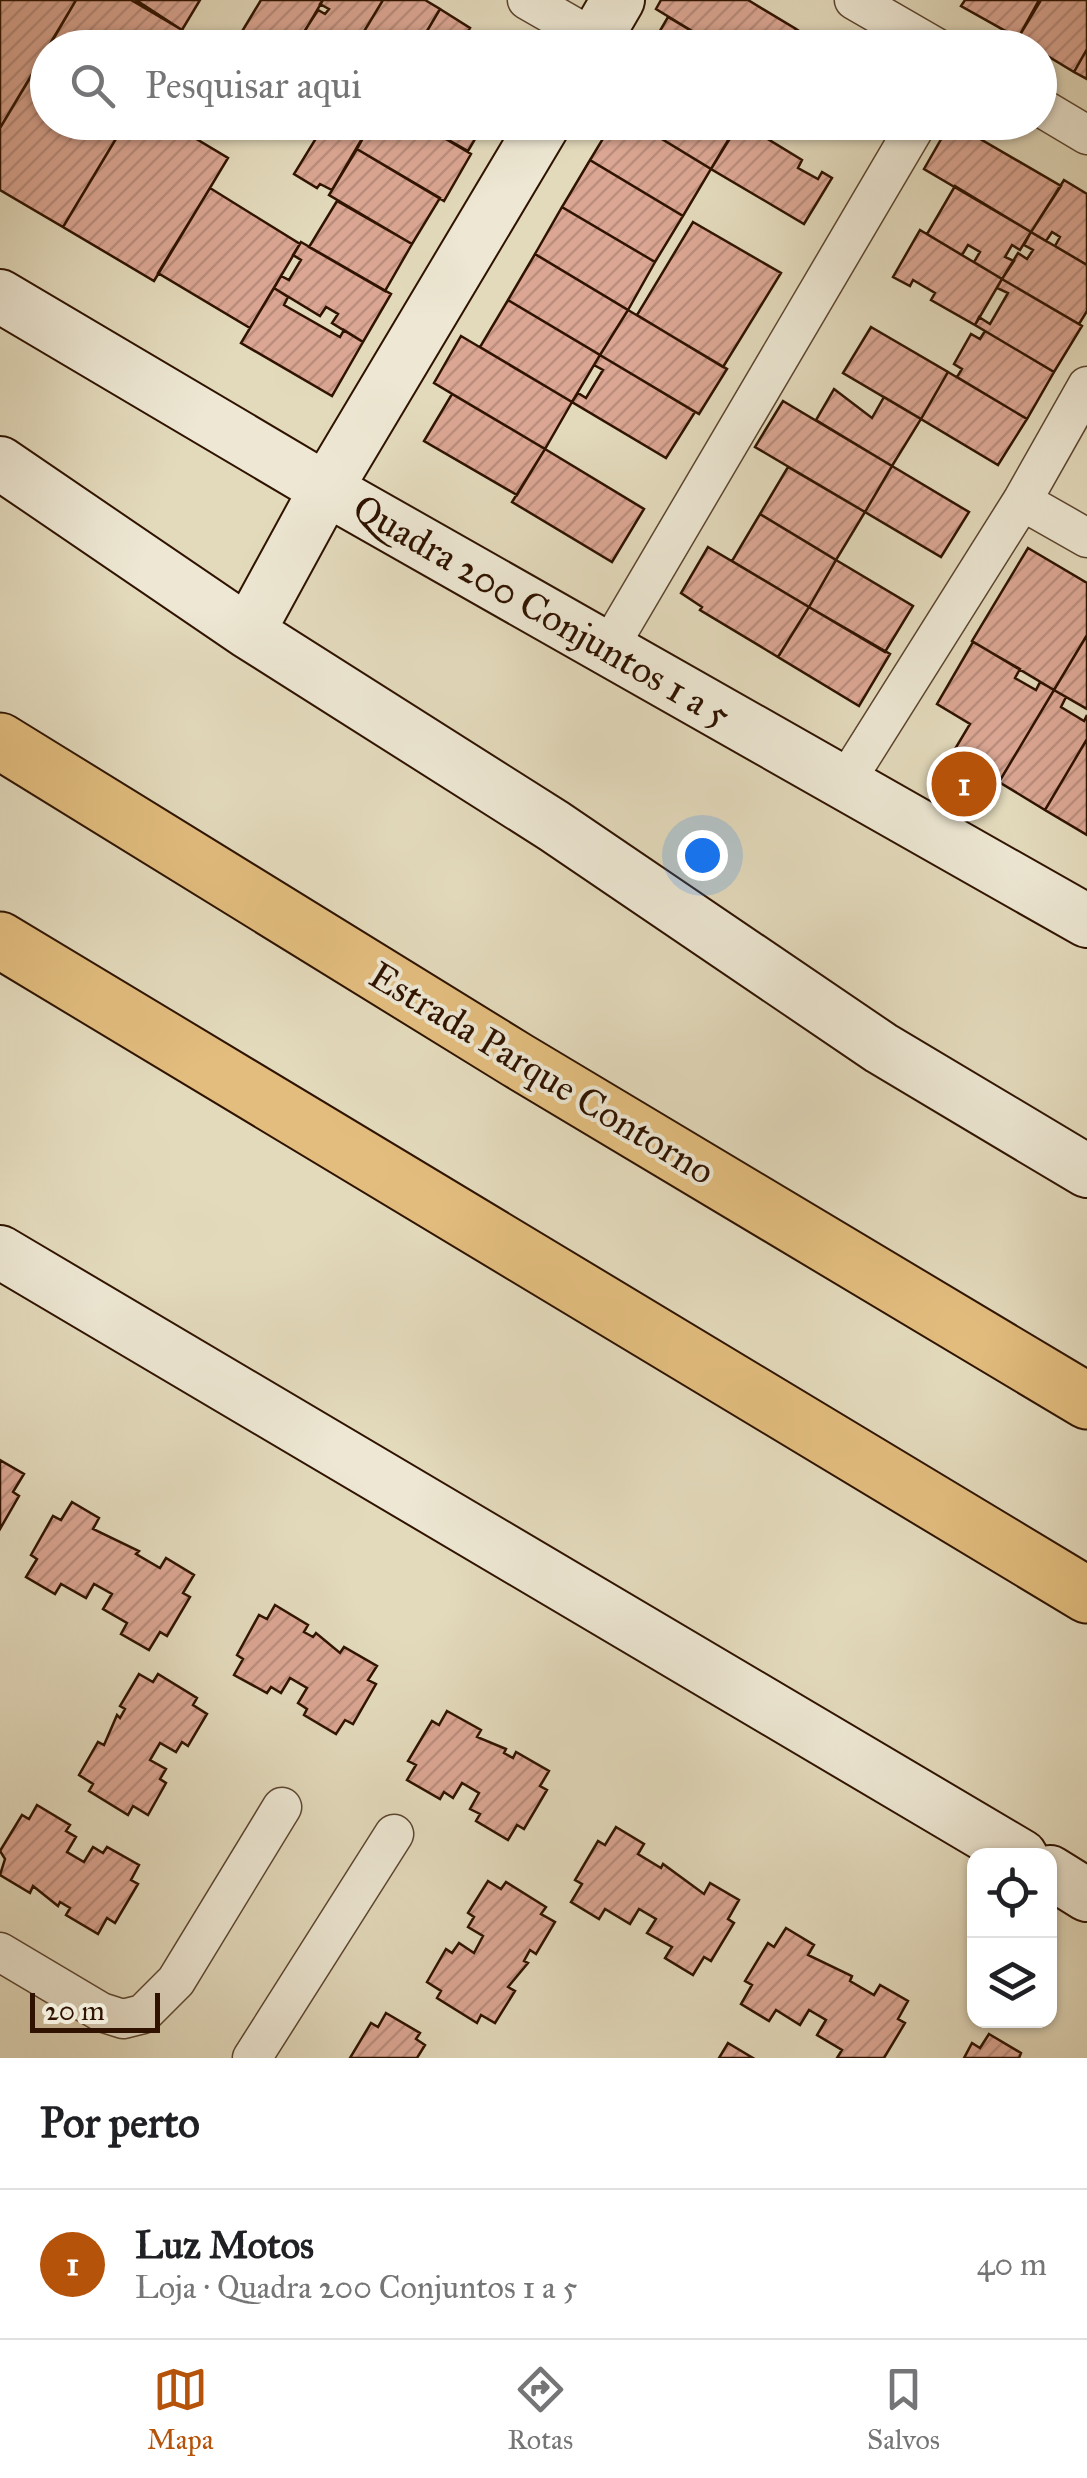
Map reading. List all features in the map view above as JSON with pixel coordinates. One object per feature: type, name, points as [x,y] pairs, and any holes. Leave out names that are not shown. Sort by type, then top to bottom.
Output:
[{"type":"highway","name":"Estrada Parque Contorno","points":[[0,741],[517,1060],[1087,1400]]},
{"type":"highway","points":[[0,940],[1087,1595]]},
{"type":"main road","points":[[248,632],[326,489],[535,140]]},
{"type":"main road","name":"Quadra 200 Conjuntos 1 a 5","points":[[0,296],[326,489],[1087,921]]},
{"type":"main road","points":[[0,462],[248,632],[554,826],[880,1048],[1087,1171]]},
{"type":"main road","points":[[0,1252],[1007,1848]]},
{"type":"main road","points":[[1057,1876],[1087,1895]]},
{"type":"street","points":[[526,0],[601,29]]},
{"type":"street","points":[[854,0],[906,30]]},
{"type":"street","points":[[1057,117],[1087,135]]},
{"type":"street","points":[[609,647],[907,140]]},
{"type":"street","points":[[844,784],[1022,501],[1087,386]]},
{"type":"street","points":[[1022,501],[1087,538]]},
{"type":"street","points":[[0,1952],[100,2012],[123,2020],[143,2014],[176,1981],[282,1807]]},
{"type":"street","points":[[252,2058],[394,1834]]},
{"type":"building","points":[[0,0],[76,0],[58,30],[30,30],[30,77],[0,128]]},
{"type":"building","points":[[76,0],[131,0],[182,30],[58,30]]},
{"type":"building","points":[[136,0],[200,0],[182,30]]},
{"type":"building","points":[[261,0],[323,0],[306,30],[243,30]]},
{"type":"building","points":[[323,0],[383,0],[365,30],[305,30],[318,10],[325,14],[329,9],[320,4]]},
{"type":"building","points":[[383,0],[425,0],[440,9],[428,30],[365,30]]},
{"type":"building","points":[[661,0],[748,0],[796,29],[690,30],[656,9]]},
{"type":"building","points":[[965,0],[1039,0],[1022,30],[1004,30],[961,6]]},
{"type":"building","points":[[1041,0],[1087,0],[1087,49],[1074,72],[1057,62],[1057,30],[1023,30]]},
{"type":"building","points":[[440,9],[470,28],[469,30],[428,30]]},
{"type":"building","points":[[668,17],[690,30],[660,30]]},
{"type":"building","points":[[1087,49],[1087,79],[1074,72]]},
{"type":"building","points":[[30,78],[30,140],[115,140],[63,227],[0,190],[0,128]]},
{"type":"building","points":[[115,140],[198,140],[228,158],[154,281],[63,227]]},
{"type":"building","points":[[315,140],[361,140],[332,190],[320,184],[317,188],[294,174]]},
{"type":"building","points":[[362,140],[447,140],[471,154],[444,201],[357,149]]},
{"type":"building","points":[[449,140],[474,140],[468,151]]},
{"type":"building","points":[[602,140],[663,140],[711,169],[683,216],[590,160]]},
{"type":"building","points":[[663,140],[728,140],[711,169]]},
{"type":"building","points":[[729,140],[769,140],[802,160],[798,168],[818,179],[822,172],[832,178],[804,224],[711,169]]},
{"type":"building","points":[[941,140],[982,140],[1061,186],[1031,232],[924,169]]},
{"type":"building","points":[[357,149],[440,198],[412,244],[329,195]]},
{"type":"building","points":[[590,160],[683,216],[655,262],[562,207]]},
{"type":"building","points":[[1064,180],[1087,194],[1087,265],[1055,246],[1060,237],[1052,232],[1046,241],[1031,232]]},
{"type":"building","points":[[955,186],[1031,232],[1020,250],[1012,245],[1005,257],[1014,261],[1002,279],[974,262],[980,252],[968,245],[962,255],[927,234]]},
{"type":"building","points":[[210,188],[300,244],[250,328],[158,273]]},
{"type":"building","points":[[337,201],[412,244],[385,291],[309,247]]},
{"type":"building","points":[[562,207],[655,262],[628,310],[535,254]]},
{"type":"building","points":[[693,222],[781,273],[723,367],[637,315]]},
{"type":"building","points":[[920,230],[1002,279],[975,325],[931,300],[935,293],[913,280],[910,286],[893,277]]},
{"type":"building","points":[[1031,232],[1087,265],[1087,311],[1079,324],[1002,279],[1018,253],[1027,259],[1033,250],[1024,245]]},
{"type":"building","points":[[301,242],[391,294],[363,342],[332,323],[338,314],[326,307],[320,316],[274,288],[281,276],[289,280],[301,260],[293,255]]},
{"type":"building","points":[[535,254],[628,310],[600,355],[508,300]]},
{"type":"building","points":[[1002,279],[1082,326],[1054,372],[975,325],[979,317],[990,324],[1008,293],[997,288]]},
{"type":"building","points":[[274,288],[288,297],[284,305],[340,337],[344,330],[363,342],[332,396],[241,343]]},
{"type":"building","points":[[508,300],[600,355],[572,402],[480,347]]},
{"type":"building","points":[[628,310],[727,369],[699,414],[600,355]]},
{"type":"building","points":[[871,327],[948,372],[921,419],[843,373]]},
{"type":"building","points":[[985,331],[1054,372],[1027,419],[957,377],[962,369],[954,364],[971,334],[980,339]]},
{"type":"building","points":[[461,336],[572,402],[545,449],[434,383]]},
{"type":"building","points":[[600,355],[695,412],[666,458],[572,402],[578,393],[586,398],[603,370],[594,365]]},
{"type":"building","points":[[948,372],[1027,419],[998,465],[921,419]]},
{"type":"building","points":[[834,389],[872,418],[884,397],[921,419],[892,466],[816,420]]},
{"type":"building","points":[[452,394],[545,449],[517,495],[424,441]]},
{"type":"building","points":[[783,401],[892,466],[865,512],[755,447]]},
{"type":"building","points":[[545,449],[644,509],[612,562],[512,502]]},
{"type":"building","points":[[892,466],[969,512],[941,557],[865,512]]},
{"type":"building","points":[[788,467],[865,512],[836,560],[760,514]]},
{"type":"building","points":[[760,514],[836,560],[809,607],[732,561]]},
{"type":"building","points":[[708,547],[809,607],[778,657],[700,610],[702,607],[681,593]]},
{"type":"building","points":[[1028,548],[1087,583],[1087,635],[1054,690],[972,641]]},
{"type":"building","points":[[836,560],[913,606],[885,652],[809,607]]},
{"type":"building","points":[[809,607],[890,654],[859,706],[778,657]]},
{"type":"building","points":[[1087,635],[1087,709],[1054,690]]},
{"type":"building","points":[[973,642],[1020,669],[1015,678],[1036,690],[1040,682],[1054,690],[999,782],[952,754],[970,724],[937,704]]},
{"type":"building","points":[[1054,690],[1066,697],[1061,707],[1084,721],[1087,715],[1087,739],[1045,810],[999,782]]},
{"type":"building","points":[[1087,739],[1087,835],[1045,810]]},
{"type":"building","points":[[0,1460],[24,1474],[13,1492],[19,1496],[0,1529]]},
{"type":"building","points":[[72,1502],[99,1518],[93,1529],[139,1551],[136,1554],[160,1568],[166,1558],[194,1575],[183,1593],[190,1597],[167,1636],[160,1632],[149,1650],[121,1634],[127,1623],[103,1609],[112,1594],[94,1584],[86,1598],[61,1584],[55,1594],[26,1577],[37,1559],[31,1555],[53,1516],[61,1520]]},
{"type":"building","points":[[275,1605],[308,1625],[304,1632],[313,1637],[316,1633],[340,1653],[344,1647],[377,1666],[368,1680],[376,1684],[353,1724],[345,1720],[336,1734],[304,1715],[307,1709],[298,1703],[307,1688],[290,1678],[281,1693],[271,1687],[267,1693],[234,1675],[243,1659],[237,1655],[259,1615],[267,1619]]},
{"type":"building","points":[[139,1674],[153,1682],[158,1674],[197,1698],[193,1705],[207,1714],[188,1746],[182,1742],[176,1752],[160,1743],[150,1760],[166,1769],[160,1779],[166,1783],[148,1815],[133,1806],[128,1815],[89,1791],[93,1784],[79,1775],[98,1742],[104,1745]]},
{"type":"building","points":[[447,1711],[481,1730],[477,1737],[506,1749],[504,1753],[513,1758],[516,1752],[549,1771],[540,1786],[547,1790],[524,1829],[517,1825],[508,1840],[476,1821],[480,1814],[470,1809],[479,1793],[462,1783],[453,1798],[444,1792],[440,1799],[407,1780],[416,1765],[408,1761],[432,1721],[439,1725]]},
{"type":"building","points":[[37,1805],[70,1825],[66,1831],[76,1837],[67,1852],[84,1862],[93,1847],[103,1853],[107,1847],[139,1865],[131,1880],[138,1884],[115,1923],[107,1918],[98,1934],[66,1915],[70,1908],[60,1902],[58,1906],[33,1886],[30,1893],[0,1875],[5,1859],[0,1851],[22,1815],[29,1819]]},
{"type":"building","points":[[616,1827],[644,1844],[638,1854],[661,1868],[663,1864],[704,1894],[710,1883],[739,1900],[728,1919],[734,1923],[711,1961],[704,1957],[693,1975],[665,1958],[672,1947],[647,1933],[656,1919],[639,1909],[630,1924],[605,1909],[599,1919],[571,1902],[582,1884],[575,1880],[598,1841],[605,1845]]},
{"type":"building","points":[[488,1881],[501,1889],[506,1882],[546,1907],[541,1914],[555,1922],[536,1954],[530,1950],[524,1961],[528,1963],[508,1987],[515,1991],[495,2023],[481,2015],[477,2023],[437,1998],[441,1991],[427,1982],[446,1949],[452,1953],[459,1943],[474,1953],[483,1936],[468,1927],[474,1917],[468,1913]]},
{"type":"building","points":[[786,1928],[814,1945],[808,1955],[852,1976],[850,1981],[874,1995],[880,1985],[908,2001],[898,2019],[905,2023],[884,2058],[837,2058],[842,2050],[817,2035],[826,2020],[809,2010],[800,2025],[776,2010],[769,2021],[741,2004],[752,1985],[745,1981],[768,1943],[774,1947]]},
{"type":"building","points":[[386,2013],[420,2033],[416,2039],[425,2045],[417,2058],[350,2058],[371,2023],[378,2027]]},
{"type":"building","points":[[989,2034],[1021,2053],[1019,2058],[964,2058],[972,2043],[980,2048]]},
{"type":"building","points":[[728,2043],[753,2058],[719,2058]]},
{"type":"place","name":"Luz Motos","points":[[964,784]]}]
